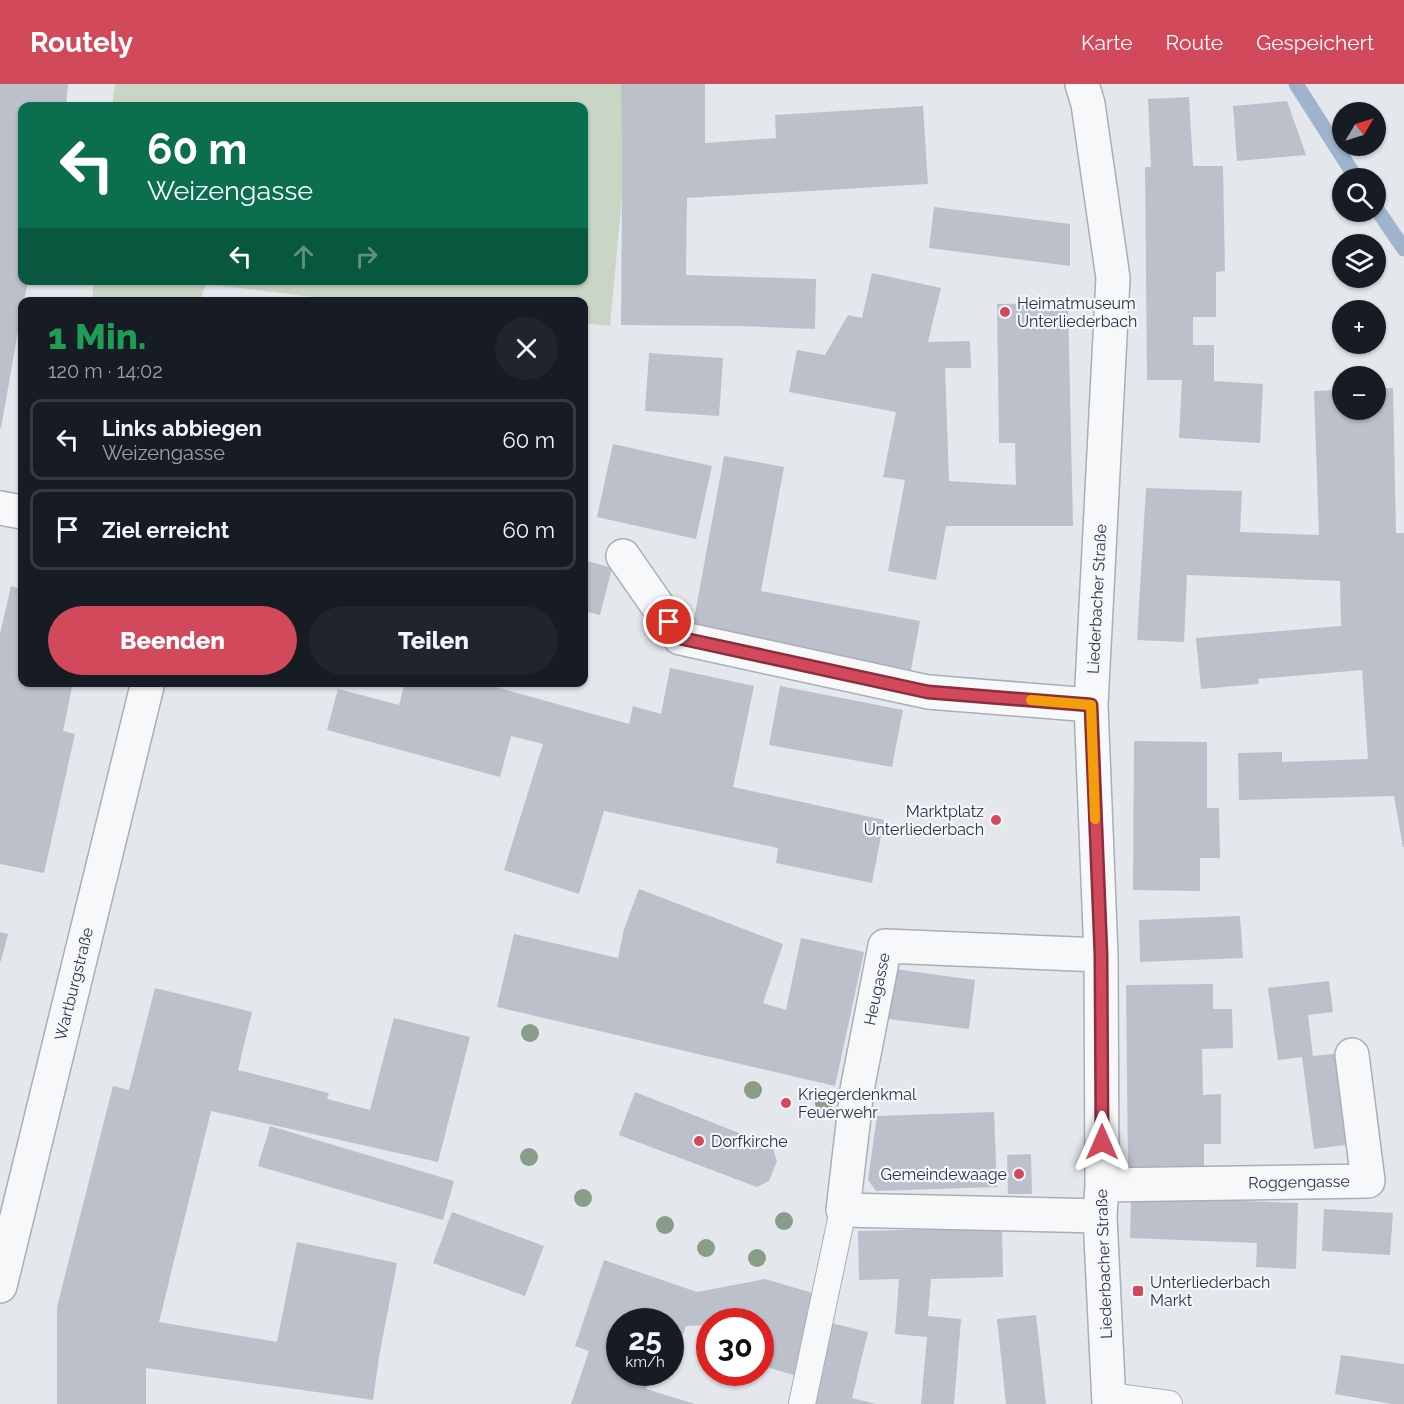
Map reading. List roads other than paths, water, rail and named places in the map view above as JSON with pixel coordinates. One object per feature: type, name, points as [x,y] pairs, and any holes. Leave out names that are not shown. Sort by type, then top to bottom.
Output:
[{"type":"street","name":"Liederbacher Straße","points":[[1082,84],[1088,104],[1113,278],[1091,705],[1101,955],[1101,1200],[1109,1400]]},
{"type":"street","points":[[0,508],[18,511]]},
{"type":"street","points":[[623,556],[680,638],[928,692],[1091,705]]},
{"type":"street","name":"Wartburgstraße","points":[[0,1286],[147,687]]},
{"type":"street","name":"Heugasse","points":[[843,1210],[857,1090],[885,945],[1101,955]]},
{"type":"street","name":"Roggengasse","points":[[1101,1200],[1368,1181],[1352,1055]]},
{"type":"street","points":[[843,1210],[1101,1200]]},
{"type":"lane","name":"Heugasse","points":[[802,1404],[843,1210]]},
{"type":"lane","points":[[1109,1400],[1169,1404]]},
{"type":"waterway","points":[[1296,84],[1350,168]]},
{"type":"waterway","points":[[1386,222],[1404,249]]},
{"type":"place","name":"Heimatmuseum Unterliederbach","points":[[1005,312]]},
{"type":"place","name":"Marktplatz Unterliederbach","points":[[996,820]]},
{"type":"place","name":"Kriegerdenkmal Feuerwehr","points":[[786,1103]]},
{"type":"place","name":"Dorfkirche","points":[[699,1141]]},
{"type":"place","name":"Gemeindewaage","points":[[1019,1174]]},
{"type":"place","name":"Unterliederbach Markt","points":[[1138,1291]]}]
